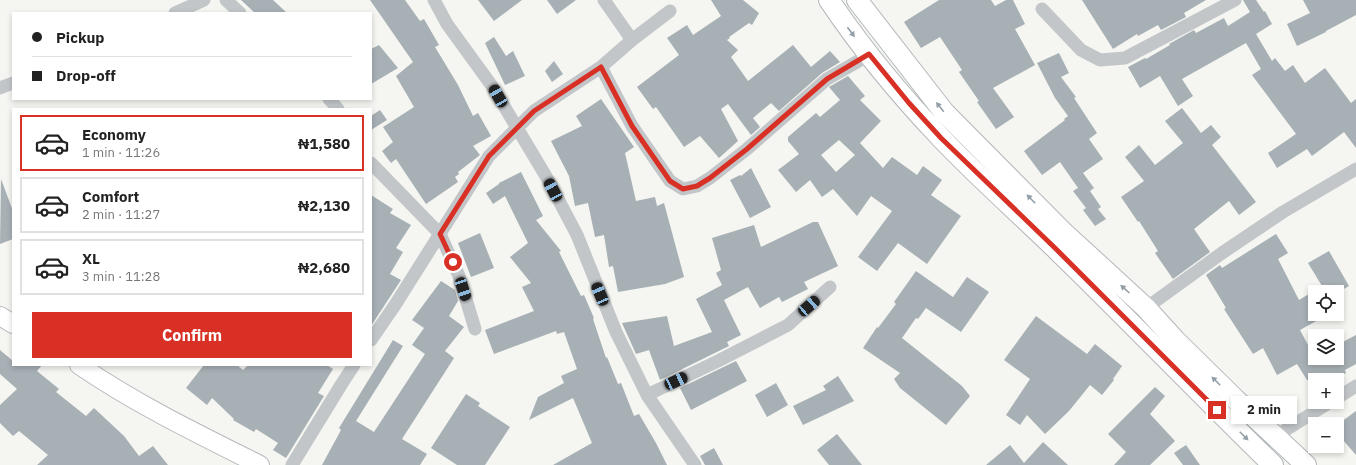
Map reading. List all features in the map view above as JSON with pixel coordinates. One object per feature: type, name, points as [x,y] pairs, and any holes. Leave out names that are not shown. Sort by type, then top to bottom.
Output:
[{"type":"main road","points":[[829,0],[851,32],[912,106],[941,138],[1056,249],[1272,465]]},
{"type":"main road","points":[[857,0],[944,112],[1062,231],[1146,308],[1175,340],[1228,393],[1306,465]]},
{"type":"street","points":[[177,12],[204,0]]},
{"type":"street","points":[[226,0],[239,12]]},
{"type":"street","points":[[434,0],[447,24],[492,86],[547,178],[577,235],[616,332],[647,395],[695,465]]},
{"type":"street","points":[[604,0],[632,40]]},
{"type":"street","points":[[1042,9],[1081,50],[1100,60],[1125,58],[1235,0]]},
{"type":"street","points":[[372,338],[489,156],[534,111],[601,67],[632,40],[670,11]]},
{"type":"street","points":[[601,67],[632,126],[670,181],[683,189],[697,186],[710,178],[747,149],[827,79],[869,54]]},
{"type":"street","points":[[0,88],[12,82]]},
{"type":"street","points":[[330,100],[337,108]]},
{"type":"street","points":[[372,165],[440,234],[459,276],[475,329]]},
{"type":"street","points":[[1146,308],[1265,224],[1356,169]]},
{"type":"street","points":[[647,395],[788,325],[830,287]]},
{"type":"street","points":[[0,316],[12,323]]},
{"type":"street","points":[[80,366],[104,382],[187,429],[260,465]]},
{"type":"street","points":[[292,465],[340,385],[353,366]]},
{"type":"street","points":[[1344,394],[1356,386]]},
{"type":"street","points":[[1276,436],[1319,409]]},
{"type":"building","points":[[241,0],[273,0],[286,12],[254,12]]},
{"type":"building","points":[[370,0],[405,0],[420,21],[424,19],[439,45],[435,47],[458,85],[473,116],[478,113],[491,136],[473,146],[480,155],[458,172],[459,174],[455,177],[458,182],[426,204],[396,159],[391,163],[382,151],[393,142],[383,127],[414,107],[396,76],[413,62]]},
{"type":"building","points":[[478,0],[522,0],[494,21]]},
{"type":"building","points":[[547,0],[576,0],[557,14]]},
{"type":"building","points":[[711,0],[743,0],[759,13],[752,25],[749,23],[727,40],[738,50],[731,57],[748,81],[793,45],[811,67],[830,51],[840,62],[822,73],[779,111],[771,103],[753,118],[760,127],[751,135],[728,104],[721,109],[738,141],[719,158],[700,136],[684,147],[656,107],[653,109],[637,87],[679,55],[667,38],[687,25],[693,35],[721,16]]},
{"type":"building","points":[[939,0],[991,0],[995,6],[1006,0],[1013,0],[1025,24],[1015,29],[1035,65],[993,88],[1014,117],[996,129],[977,102],[979,101],[959,72],[962,70],[940,37],[921,48],[904,22]]},
{"type":"building","points":[[1082,0],[1206,0],[1184,13],[1186,17],[1161,30],[1158,25],[1138,36],[1137,34],[1113,49]]},
{"type":"building","points":[[1243,0],[1256,0],[1264,12],[1265,11],[1272,24],[1256,34],[1272,61],[1275,58],[1285,71],[1293,65],[1305,83],[1325,68],[1351,103],[1356,99],[1356,148],[1344,132],[1312,156],[1307,149],[1277,168],[1268,153],[1296,134],[1252,75],[1261,69],[1246,43],[1182,79],[1193,96],[1178,106],[1160,76],[1140,88],[1128,67],[1145,58],[1146,59],[1194,30],[1196,33],[1224,18],[1228,26],[1250,12]]},
{"type":"building","points":[[1303,0],[1356,0],[1356,15],[1297,46],[1287,24],[1310,13]]},
{"type":"building","points":[[494,37],[506,56],[513,51],[525,76],[505,85],[485,43]]},
{"type":"building","points":[[379,45],[398,68],[372,83],[372,48]]},
{"type":"building","points":[[1059,53],[1069,73],[1061,77],[1076,97],[1074,98],[1097,133],[1089,139],[1103,159],[1083,173],[1094,188],[1090,191],[1101,207],[1098,209],[1106,219],[1095,226],[1083,210],[1086,208],[1073,191],[1078,188],[1060,162],[1042,175],[1024,151],[1065,120],[1064,119],[1068,116],[1055,98],[1037,63]]},
{"type":"building","points":[[554,61],[563,74],[552,82],[545,71]]},
{"type":"building","points":[[848,76],[865,96],[860,100],[881,121],[860,143],[883,168],[892,157],[917,175],[923,166],[942,180],[931,195],[961,216],[927,264],[898,243],[877,271],[858,257],[892,211],[871,196],[857,216],[833,189],[822,197],[810,180],[796,192],[778,170],[799,154],[788,141],[788,137],[816,113],[820,117],[840,100],[829,87]],"holes":[[[839,140],[855,155],[836,172],[821,155]]]},
{"type":"building","points":[[601,99],[634,147],[625,153],[636,201],[655,197],[657,206],[664,203],[684,277],[665,284],[618,292],[613,266],[609,267],[604,235],[595,237],[588,203],[575,206],[569,176],[551,141],[582,126],[576,116]]},
{"type":"building","points":[[1182,108],[1201,133],[1211,125],[1221,137],[1212,145],[1256,202],[1239,215],[1229,201],[1194,229],[1210,252],[1173,279],[1155,253],[1158,251],[1139,221],[1138,222],[1121,197],[1144,181],[1125,157],[1139,145],[1155,165],[1183,143],[1165,121]]},
{"type":"building","points":[[380,110],[387,120],[372,129],[372,115]]},
{"type":"building","points":[[751,168],[771,207],[750,218],[730,180],[740,175],[741,176]]},
{"type":"building","points":[[521,172],[543,216],[536,220],[561,251],[559,252],[581,296],[584,295],[594,318],[593,319],[606,358],[607,357],[618,384],[621,383],[634,416],[639,414],[667,465],[553,465],[592,443],[573,398],[529,420],[538,397],[564,383],[561,376],[577,369],[564,332],[557,334],[556,331],[494,354],[485,330],[534,311],[522,287],[531,283],[510,257],[528,243],[505,196],[493,204],[486,193],[499,183]]},
{"type":"building","points":[[1,179],[12,208],[12,239],[0,244]]},
{"type":"building","points":[[372,196],[393,209],[390,213],[411,225],[396,248],[403,252],[390,274],[401,280],[372,324]]},
{"type":"building","points":[[813,222],[818,222],[838,266],[804,282],[808,289],[782,302],[779,297],[760,308],[748,287],[724,300],[741,335],[727,342],[729,346],[660,380],[649,350],[636,354],[622,323],[667,316],[674,346],[712,332],[696,299],[722,285],[716,273],[721,270],[712,238],[754,225],[761,247]]},
{"type":"building","points":[[480,233],[494,268],[471,277],[458,243]]},
{"type":"building","points":[[1276,234],[1288,253],[1278,259],[1299,300],[1308,295],[1308,321],[1316,321],[1300,330],[1308,345],[1308,365],[1344,365],[1344,341],[1356,335],[1356,364],[1345,370],[1346,373],[1344,374],[1344,373],[1308,373],[1308,380],[1297,364],[1277,375],[1263,348],[1253,354],[1224,309],[1226,308],[1206,275],[1220,265],[1222,268]]},
{"type":"building","points":[[1329,251],[1349,286],[1344,289],[1344,285],[1321,285],[1308,263]]},
{"type":"building","points":[[916,271],[953,297],[967,277],[989,292],[961,332],[926,308],[918,319],[916,318],[902,338],[962,386],[970,396],[946,425],[900,388],[894,379],[900,373],[863,348],[877,327],[878,328],[896,304],[894,302]]},
{"type":"building","points":[[441,281],[455,290],[458,301],[449,316],[464,327],[445,351],[454,358],[402,439],[427,454],[420,465],[322,465],[341,430],[339,428],[393,340],[403,346],[356,421],[374,432],[425,354],[412,345],[424,328],[412,320]]},
{"type":"building","points":[[1036,316],[1087,354],[1095,344],[1122,366],[1113,379],[1114,380],[1102,395],[1090,385],[1069,411],[1045,434],[1027,415],[1020,425],[1006,415],[1030,379],[1004,360]]},
{"type":"building","points":[[0,350],[12,360],[12,366],[41,366],[37,371],[59,389],[56,392],[86,416],[94,408],[124,436],[139,456],[153,446],[168,465],[37,465],[48,455],[19,431],[13,436],[0,423],[0,405],[17,389],[0,374]]},
{"type":"building","points":[[736,361],[747,381],[691,410],[680,388]]},
{"type":"building","points":[[203,366],[238,366],[243,370],[247,366],[328,366],[333,369],[318,393],[324,396],[286,458],[273,450],[278,443],[256,429],[254,432],[233,420],[234,419],[212,398],[207,405],[186,388]]},
{"type":"building","points":[[838,376],[854,401],[803,425],[793,406],[826,390],[823,386]]},
{"type":"building","points":[[776,383],[788,405],[767,417],[755,395]]},
{"type":"building","points":[[1155,387],[1165,396],[1150,414],[1175,441],[1150,465],[1114,465],[1126,452],[1108,434]]},
{"type":"building","points":[[466,394],[480,403],[478,406],[510,427],[485,465],[457,465],[431,448]]},
{"type":"building","points":[[1356,411],[1356,455],[1344,441],[1344,420]]},
{"type":"building","points":[[837,434],[862,465],[829,465],[817,450]]},
{"type":"building","points":[[1043,442],[1068,465],[986,465],[1010,445],[1024,463]]},
{"type":"building","points":[[1186,445],[1200,465],[1183,465],[1174,453]]},
{"type":"building","points":[[714,448],[723,465],[705,465],[700,456]]},
{"type":"route","points":[[453,262],[440,234],[489,156],[534,111],[601,67],[632,126],[670,181],[683,189],[697,186],[710,178],[747,149],[827,79],[869,54],[895,87],[941,138],[990,187],[1056,249],[1217,410]]}]
